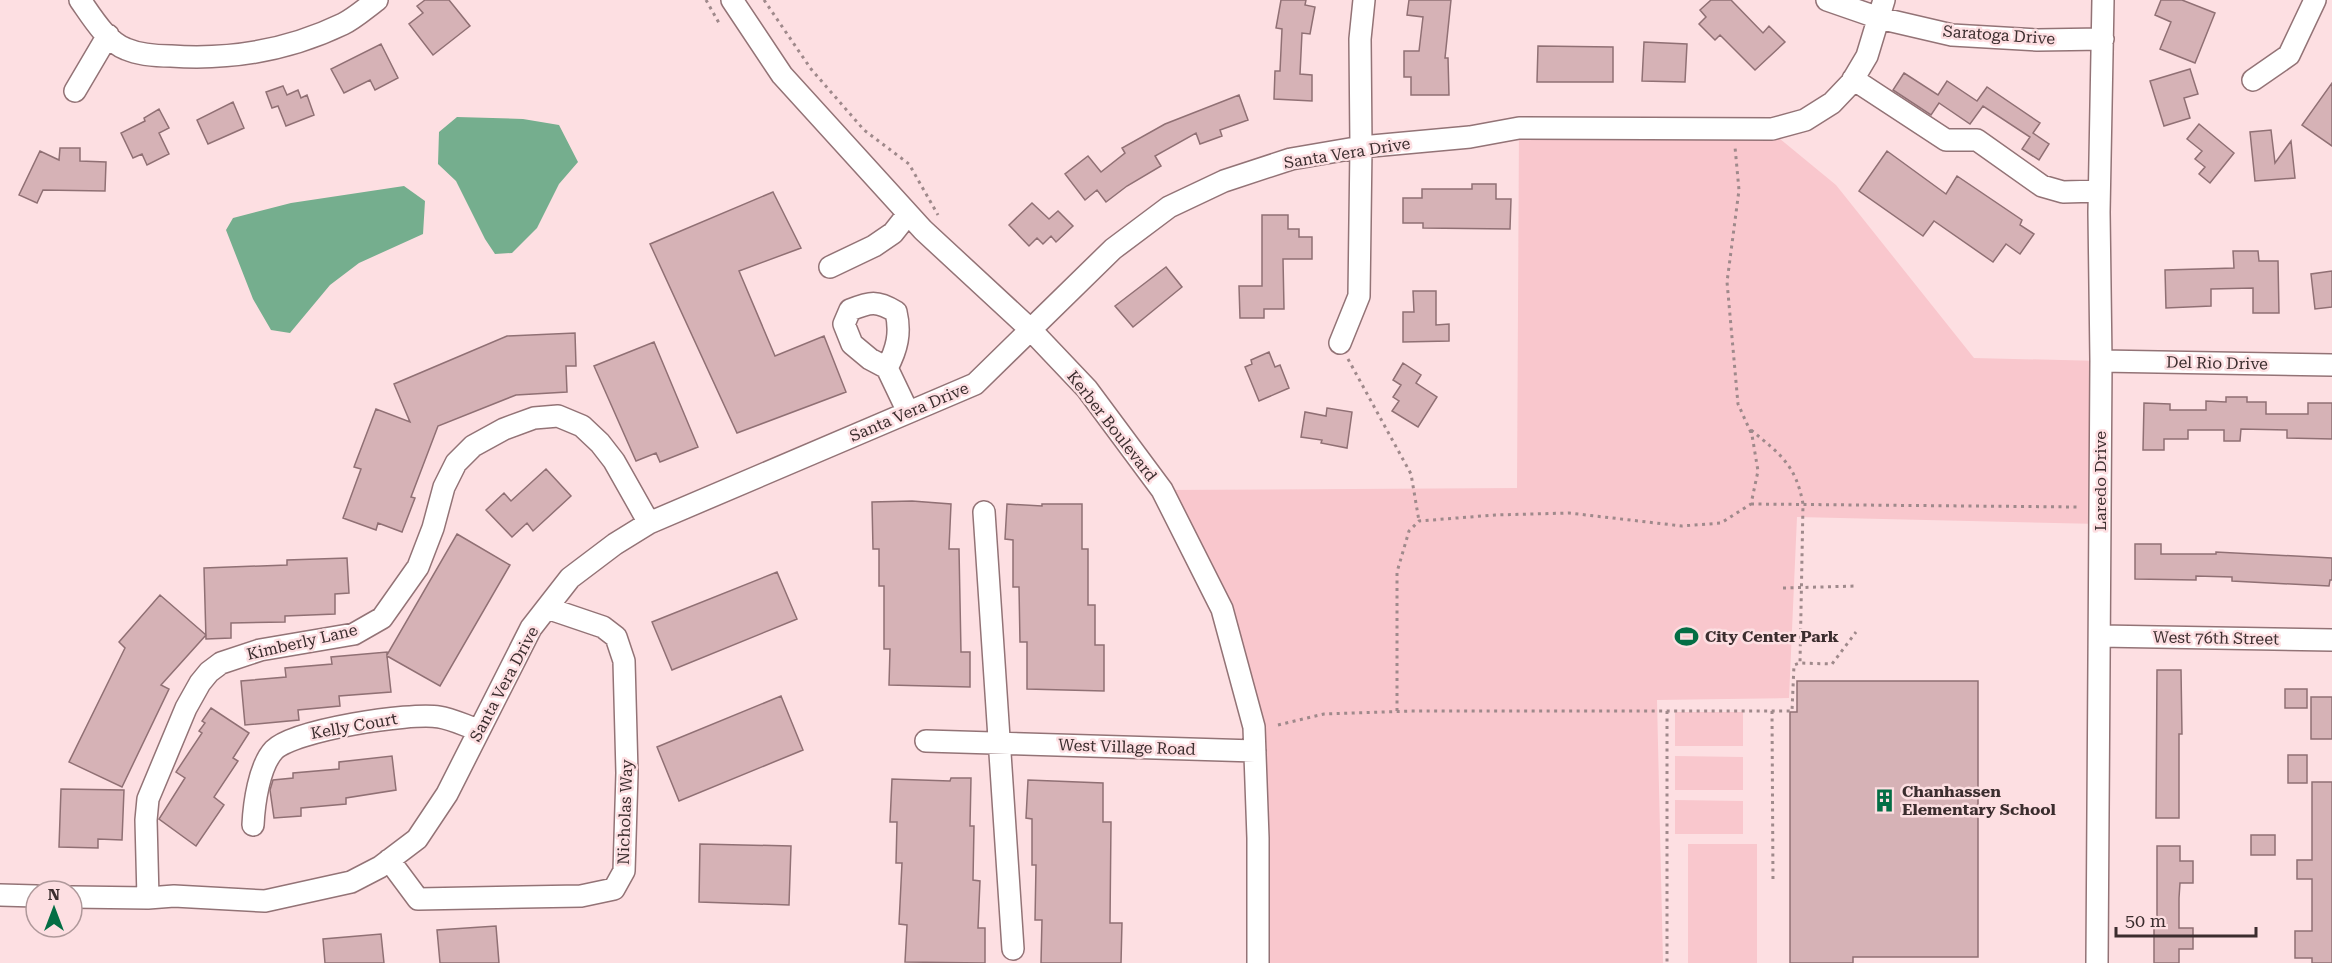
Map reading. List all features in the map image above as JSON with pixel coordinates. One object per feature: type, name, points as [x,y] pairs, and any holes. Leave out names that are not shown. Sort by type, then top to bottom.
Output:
[{"type":"street","points":[[80,0],[100,29],[124,49],[149,55],[189,57],[253,54],[301,41],[345,23],[377,0]]},
{"type":"street","name":"Kerber Boulevard","points":[[732,0],[782,75],[923,230],[1031,330],[1087,389],[1162,490],[1222,609],[1254,727],[1258,838],[1258,963]]},
{"type":"street","points":[[1340,343],[1359,296],[1360,39],[1364,0]]},
{"type":"street","name":"Saratoga Drive","points":[[1827,0],[1881,9],[1952,36],[2037,40],[2103,39]]},
{"type":"street","name":"Laredo Drive","points":[[2097,963],[2100,190],[2103,0]]},
{"type":"street","points":[[2253,80],[2289,55],[2315,0]]},
{"type":"street","name":"Santa Vera Drive","points":[[84,897],[174,896],[265,901],[351,882],[380,867],[417,839],[447,794],[531,628],[570,578],[615,544],[649,523],[975,384],[1113,249],[1169,207],[1224,181],[1291,159],[1361,147],[1470,137],[1519,128],[1772,129],[1805,120],[1832,104],[1854,79],[1867,57],[1881,9]]},
{"type":"street","points":[[75,91],[108,36]]},
{"type":"street","points":[[1854,79],[1946,140],[1977,140],[2042,186],[2063,192],[2100,190]]},
{"type":"street","points":[[830,267],[883,240],[893,233],[908,214]]},
{"type":"street","name":"Del Rio Drive","points":[[2101,361],[2332,365]]},
{"type":"street","points":[[887,368],[908,412]]},
{"type":"street","name":"Kimberly Lane","points":[[148,898],[147,799],[186,708],[200,683],[221,663],[260,650],[354,634],[382,618],[418,567],[433,528],[444,487],[456,463],[473,446],[504,429],[534,418],[558,416],[582,426],[600,442],[614,461],[649,523]]},
{"type":"street","points":[[984,512],[1013,949]]},
{"type":"street","name":"Nicholas Way","points":[[389,860],[418,899],[581,896],[615,889],[624,871],[627,773],[624,661],[616,637],[603,627],[547,608]]},
{"type":"street","name":"West 76th Street","points":[[2100,636],[2332,640]]},
{"type":"street","name":"Kelly Court","points":[[253,825],[254,805],[261,775],[274,750],[305,734],[392,717],[438,717],[478,730]]},
{"type":"street","name":"West Village Road","points":[[926,741],[1255,751]]},
{"type":"street","points":[[0,895],[24,896]]},
{"type":"path","points":[[706,0],[719,23]]},
{"type":"path","points":[[764,0],[811,69],[864,130],[909,164],[938,216]]},
{"type":"path","points":[[1733,129],[1739,190],[1727,282],[1737,404],[1749,429],[1758,471],[1751,504]]},
{"type":"path","points":[[1340,343],[1411,474],[1419,521]]},
{"type":"path","points":[[1749,429],[1788,463],[1800,486],[1803,504],[1800,663]]},
{"type":"path","points":[[1397,711],[1397,572],[1409,531],[1419,521],[1495,515],[1569,513],[1682,526],[1721,523],[1751,504],[2077,507]]},
{"type":"path","points":[[1783,588],[1857,586]]},
{"type":"path","points":[[1278,724],[1324,714],[1397,711],[1792,711],[1794,665],[1800,663],[1832,664],[1856,632]]},
{"type":"path","points":[[1667,711],[1667,963]]},
{"type":"path","points":[[1772,711],[1773,883]]},
{"type":"shaded area","points":[[457,117],[523,119],[559,125],[578,162],[559,184],[537,228],[512,253],[495,254],[456,181],[438,164],[439,132]]},
{"type":"shaded area","name":"City Center Park","points":[[1519,128],[1768,129],[1836,185],[1974,358],[2101,361],[2100,524],[1797,517],[1789,698],[1657,700],[1663,963],[1258,963],[1255,751],[1222,609],[1162,490],[1517,488]]},
{"type":"shaded area","points":[[404,186],[425,201],[423,234],[359,263],[330,285],[290,333],[271,330],[253,299],[226,230],[233,218],[291,203]]},
{"type":"shaded area","points":[[1675,712],[1743,712],[1743,746],[1675,746]]},
{"type":"shaded area","points":[[1675,756],[1743,757],[1743,790],[1675,790]]},
{"type":"shaded area","points":[[1675,800],[1743,801],[1743,834],[1675,834]]},
{"type":"shaded area","points":[[1688,844],[1757,844],[1757,963],[1688,963]]},
{"type":"building","points":[[425,0],[449,0],[470,26],[433,55],[409,24],[423,13],[417,6]]},
{"type":"building","points":[[1281,0],[1306,0],[1305,5],[1315,7],[1310,34],[1302,33],[1300,74],[1312,75],[1312,101],[1274,99],[1275,71],[1280,71],[1282,29],[1276,28]]},
{"type":"building","points":[[1409,0],[1451,0],[1445,58],[1448,58],[1449,95],[1411,95],[1411,77],[1404,77],[1404,51],[1419,51],[1423,17],[1407,15]]},
{"type":"building","points":[[1711,0],[1731,0],[1763,33],[1769,26],[1785,42],[1755,70],[1720,35],[1715,40],[1699,24],[1706,17],[1700,10]]},
{"type":"building","points":[[2161,0],[2182,0],[2215,13],[2195,63],[2160,49],[2171,22],[2155,15]]},
{"type":"building","points":[[1644,42],[1687,44],[1685,82],[1642,81]]},
{"type":"building","points":[[381,44],[398,78],[375,90],[370,80],[344,93],[331,69]]},
{"type":"building","points":[[1538,46],[1613,47],[1613,82],[1537,82]]},
{"type":"building","points":[[2190,69],[2198,94],[2184,98],[2190,118],[2164,126],[2150,81]]},
{"type":"building","points":[[1904,73],[1938,95],[1947,81],[1977,101],[1987,87],[2040,123],[2033,133],[2049,144],[2039,160],[2022,149],[2030,137],[1983,106],[1970,124],[1939,103],[1931,115],[1893,90]]},
{"type":"building","points":[[2332,83],[2332,146],[2302,125]]},
{"type":"building","points":[[283,86],[287,95],[298,90],[301,98],[307,95],[314,115],[286,126],[278,106],[272,108],[266,92]]},
{"type":"building","points":[[1239,95],[1248,120],[1220,130],[1222,136],[1200,144],[1196,133],[1155,156],[1161,166],[1127,186],[1106,202],[1097,190],[1085,200],[1065,174],[1088,156],[1101,172],[1125,153],[1122,148],[1165,124]]},
{"type":"building","points":[[233,102],[244,128],[208,144],[197,120]]},
{"type":"building","points":[[159,109],[169,128],[159,133],[169,154],[147,165],[142,154],[133,158],[121,133],[145,121],[144,118]]},
{"type":"building","points":[[2199,124],[2234,153],[2210,183],[2199,174],[2205,167],[2195,159],[2202,151],[2187,139]]},
{"type":"building","points":[[2271,130],[2275,163],[2291,141],[2295,178],[2255,181],[2250,132]]},
{"type":"building","points":[[60,148],[80,148],[80,161],[106,162],[105,191],[43,190],[37,203],[19,195],[40,151],[59,160]]},
{"type":"building","points":[[1887,151],[1946,194],[1957,176],[2022,220],[2020,225],[2034,234],[2020,254],[2006,244],[1993,262],[1934,221],[1923,236],[1859,191]]},
{"type":"building","points":[[1472,184],[1496,184],[1496,199],[1511,199],[1510,229],[1423,228],[1423,223],[1403,223],[1403,198],[1422,198],[1422,189],[1472,189]]},
{"type":"building","points":[[773,192],[801,248],[739,271],[775,356],[824,336],[846,392],[737,433],[650,244]]},
{"type":"building","points":[[1032,203],[1049,219],[1058,211],[1073,226],[1056,242],[1051,236],[1043,244],[1037,238],[1029,246],[1009,225]]},
{"type":"building","points":[[1262,215],[1288,215],[1288,229],[1299,229],[1299,237],[1312,237],[1312,259],[1283,259],[1284,309],[1264,309],[1264,318],[1240,318],[1239,286],[1262,286]]},
{"type":"building","points":[[2233,251],[2258,251],[2259,261],[2278,261],[2279,313],[2253,313],[2253,288],[2211,289],[2211,306],[2166,308],[2165,270],[2234,268]]},
{"type":"building","points":[[1166,267],[1182,287],[1133,327],[1115,306]]},
{"type":"building","points":[[2332,271],[2332,307],[2315,309],[2311,274]]},
{"type":"building","points":[[1413,291],[1436,291],[1436,325],[1449,324],[1449,341],[1403,342],[1403,312],[1414,312]]},
{"type":"building","points":[[575,333],[576,366],[566,366],[567,392],[516,395],[438,426],[411,497],[415,498],[402,532],[378,523],[376,530],[343,518],[361,469],[354,467],[376,409],[410,422],[394,384],[507,336]]},
{"type":"building","points":[[654,342],[698,447],[660,462],[656,453],[636,461],[594,366]]},
{"type":"building","points":[[1269,352],[1275,367],[1280,365],[1289,388],[1259,401],[1245,367],[1252,364],[1251,360]]},
{"type":"building","points":[[1403,363],[1421,375],[1416,383],[1437,397],[1418,427],[1392,411],[1399,401],[1393,397],[1401,385],[1393,380]]},
{"type":"building","points":[[2226,397],[2247,397],[2247,402],[2266,402],[2266,414],[2308,414],[2308,403],[2332,403],[2332,439],[2287,438],[2287,430],[2241,429],[2240,441],[2224,441],[2224,430],[2188,430],[2188,439],[2164,439],[2164,450],[2143,450],[2144,403],[2170,404],[2170,410],[2206,410],[2206,401],[2226,402]]},
{"type":"building","points":[[1327,408],[1352,412],[1347,448],[1321,443],[1322,440],[1301,437],[1305,412],[1326,416]]},
{"type":"building","points":[[546,469],[571,496],[533,531],[527,523],[512,537],[486,510],[504,493],[511,501]]},
{"type":"building","points":[[912,501],[951,504],[949,549],[959,549],[961,652],[970,652],[970,687],[889,685],[890,649],[884,649],[884,586],[879,586],[879,549],[873,549],[872,502]]},
{"type":"building","points":[[1007,504],[1042,506],[1042,504],[1082,504],[1082,549],[1088,549],[1088,605],[1095,605],[1095,645],[1104,645],[1104,691],[1027,689],[1027,642],[1020,642],[1019,587],[1013,587],[1013,540],[1005,539]]},
{"type":"building","points":[[457,534],[510,565],[440,686],[387,656],[391,692],[339,696],[340,706],[298,710],[299,720],[245,725],[241,681],[286,677],[285,668],[332,664],[331,657],[387,652],[387,655]]},
{"type":"building","points":[[2135,544],[2161,544],[2161,554],[2216,554],[2216,552],[2332,558],[2332,580],[2329,586],[2232,581],[2232,577],[2196,576],[2196,580],[2135,579]]},
{"type":"building","points":[[347,558],[349,593],[335,594],[335,614],[285,616],[285,622],[231,623],[231,638],[206,639],[204,568],[287,565],[287,560]]},
{"type":"building","points":[[777,572],[797,619],[672,670],[652,622]]},
{"type":"building","points":[[160,595],[206,635],[161,685],[169,689],[122,787],[69,762],[125,648],[119,642]]},
{"type":"building","points":[[2157,670],[2181,670],[2182,734],[2179,734],[2179,818],[2156,818]]},
{"type":"building","name":"Chanhassen Elementary School","points":[[1797,681],[1978,681],[1978,957],[1853,957],[1853,963],[1790,963],[1790,712],[1797,712]]},
{"type":"building","points":[[2285,689],[2307,689],[2307,708],[2285,708]]},
{"type":"building","points":[[781,696],[803,750],[679,801],[657,747]]},
{"type":"building","points":[[2311,697],[2332,697],[2332,739],[2311,739]]},
{"type":"building","points":[[211,708],[249,733],[233,758],[238,761],[214,797],[224,805],[196,846],[159,819],[185,778],[176,772],[202,733],[199,731],[205,723],[202,721]]},
{"type":"building","points":[[2288,755],[2307,755],[2307,783],[2288,783]]},
{"type":"building","points":[[392,756],[396,790],[346,798],[346,804],[301,808],[301,816],[274,818],[270,790],[273,780],[293,778],[293,773],[339,769],[339,762]]},
{"type":"building","points":[[951,778],[971,778],[970,826],[974,826],[973,880],[980,881],[978,928],[985,928],[985,963],[905,962],[907,925],[899,924],[902,863],[896,863],[897,822],[890,822],[892,779],[950,781]]},
{"type":"building","points":[[1028,780],[1103,783],[1103,822],[1111,822],[1110,923],[1122,923],[1121,963],[1041,963],[1042,920],[1035,920],[1036,865],[1032,865],[1032,819],[1026,818]]},
{"type":"building","points":[[2312,782],[2332,782],[2332,963],[2312,963],[2312,958],[2295,958],[2295,931],[2312,931],[2312,879],[2297,879],[2297,860],[2312,860]]},
{"type":"building","points":[[61,789],[124,790],[122,840],[98,839],[98,848],[59,847]]},
{"type":"building","points":[[2251,835],[2275,835],[2275,855],[2251,855]]},
{"type":"building","points":[[700,844],[791,846],[789,905],[699,902]]},
{"type":"building","points":[[2157,846],[2180,846],[2180,861],[2193,861],[2193,883],[2180,883],[2179,928],[2193,928],[2193,949],[2179,949],[2179,963],[2154,963],[2154,918],[2157,918]]},
{"type":"building","points":[[496,926],[499,963],[440,963],[437,930]]},
{"type":"building","points":[[381,934],[384,963],[325,963],[323,939]]},
{"type":"place","name":"City Center Park","points":[[1687,636]]},
{"type":"place","name":"Chanhassen Elementary School","points":[[1884,800]]}]
